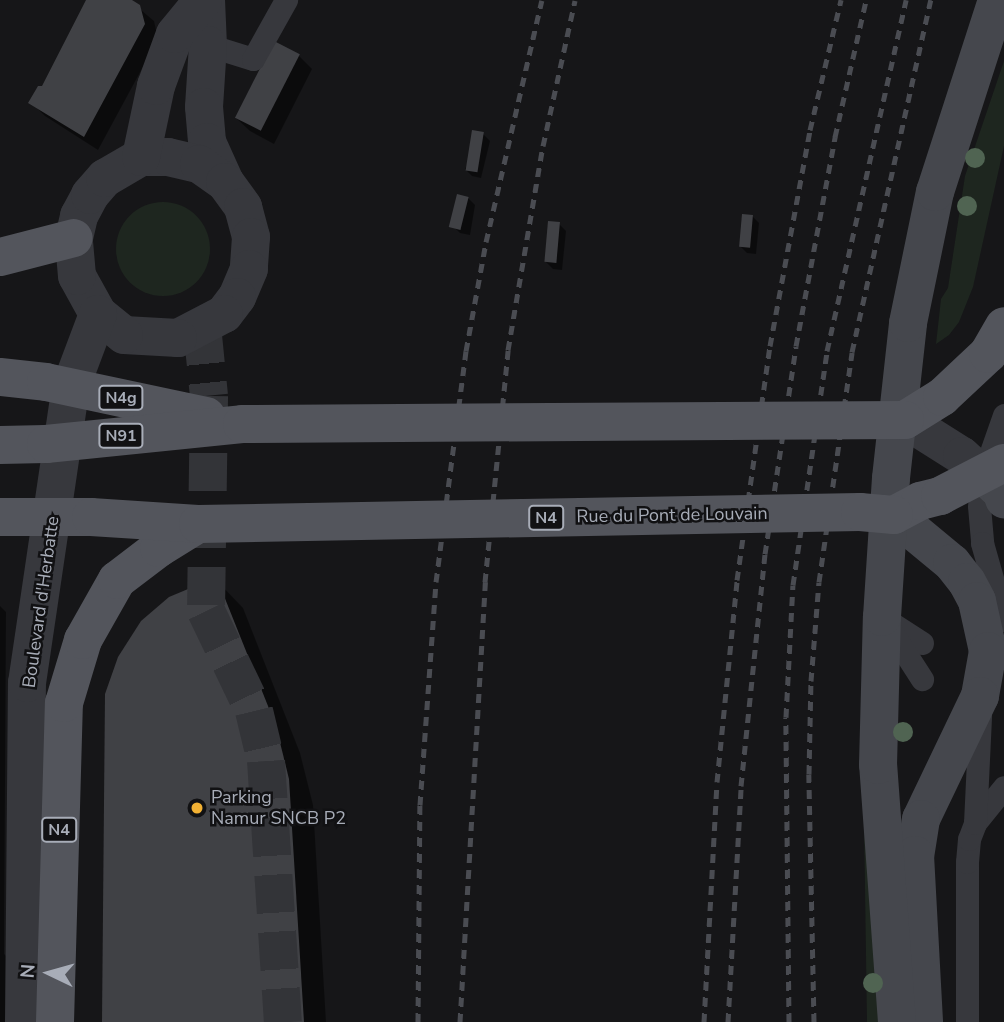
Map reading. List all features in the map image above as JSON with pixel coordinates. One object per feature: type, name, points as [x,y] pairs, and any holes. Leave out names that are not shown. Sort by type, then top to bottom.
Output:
[{"type":"main road","points":[[897,1022],[878,765],[882,617],[891,478],[908,323],[935,192],[997,0]]},
{"type":"main road","points":[[0,257],[74,238]]},
{"type":"main road","points":[[242,424],[905,420],[942,397],[988,354],[1004,326]]},
{"type":"main road","name":"N4g","points":[[0,377],[46,382],[242,424]]},
{"type":"main road","name":"N91","points":[[0,445],[46,444],[242,424]]},
{"type":"main road","points":[[894,515],[997,479]]},
{"type":"main road","name":"Rue du Pont de Louvain","points":[[0,517],[91,517],[198,524],[833,512],[894,515]]},
{"type":"main road","points":[[894,515],[951,563],[977,601],[988,651],[981,696],[920,819],[915,855],[924,1022]]},
{"type":"main road","name":"N4","points":[[55,1022],[64,703],[83,640],[117,580],[159,548],[198,524]]},
{"type":"street","points":[[205,0],[208,45],[204,107],[207,142],[225,182],[243,207],[251,237],[249,269],[237,297],[224,314],[178,338],[124,335],[98,314],[77,276],[74,238],[79,216],[90,195],[105,178],[141,157],[169,157],[198,164],[225,182]]},
{"type":"street","points":[[141,157],[156,86],[175,34],[205,0]]},
{"type":"street","name":"Boulevard d'Herbatte","points":[[24,1022],[27,683],[71,386],[98,314]]},
{"type":"street","points":[[905,420],[997,479]]},
{"type":"lane","points":[[208,45],[253,59],[286,0]]},
{"type":"lane","points":[[1004,415],[997,479],[979,526],[1004,620]]},
{"type":"lane","points":[[882,617],[922,643]]},
{"type":"lane","points":[[882,617],[922,679]]},
{"type":"lane","points":[[967,1022],[967,862],[975,823],[981,696]]},
{"type":"lane","points":[[975,823],[1004,787]]},
{"type":"shaded area","points":[[1004,61],[1004,146],[973,287],[959,322],[949,335],[936,344],[941,299],[948,288],[965,176]]},
{"type":"shaded area","points":[[163,202],[181,206],[196,216],[206,231],[210,249],[206,267],[196,282],[181,292],[163,296],[145,292],[130,282],[120,267],[116,249],[120,231],[130,216],[145,206]]},
{"type":"shaded area","points":[[864,820],[883,1022],[867,1022]]},
{"type":"building","points":[[86,0],[132,0],[140,5],[145,24],[84,137],[28,103],[38,86],[42,86]]},
{"type":"building","points":[[274,41],[300,54],[261,131],[235,118]]},
{"type":"building","points":[[472,130],[484,132],[477,172],[466,170]]},
{"type":"building","points":[[457,194],[469,197],[460,230],[449,227]]},
{"type":"building","points":[[742,214],[753,215],[750,248],[739,247]]},
{"type":"building","points":[[548,221],[560,222],[556,263],[544,262]]},
{"type":"building","name":"Parking Namur SNCB P2","points":[[218,581],[276,726],[289,779],[304,1022],[102,1022],[105,694],[118,657],[141,621],[169,597],[200,584]]},
{"type":"tunnel","points":[[202,326],[209,396],[206,611],[254,711],[266,761],[283,1022]]},
{"type":"railway","points":[[418,1022],[420,805],[436,582],[466,351],[486,242],[542,0]]},
{"type":"railway","points":[[460,1022],[485,582],[508,350],[543,146],[575,0]]},
{"type":"railway","points":[[704,1022],[717,782],[737,580],[770,346],[810,130],[841,0]]},
{"type":"railway","points":[[728,1022],[741,786],[765,554],[796,346],[835,137],[866,0]]},
{"type":"railway","points":[[789,1022],[786,717],[793,585],[827,351],[906,0]]},
{"type":"railway","points":[[814,1022],[809,774],[811,681],[819,582],[852,352],[931,0]]},
{"type":"place","name":"Parking Namur SNCB P2","points":[[197,808]]}]
